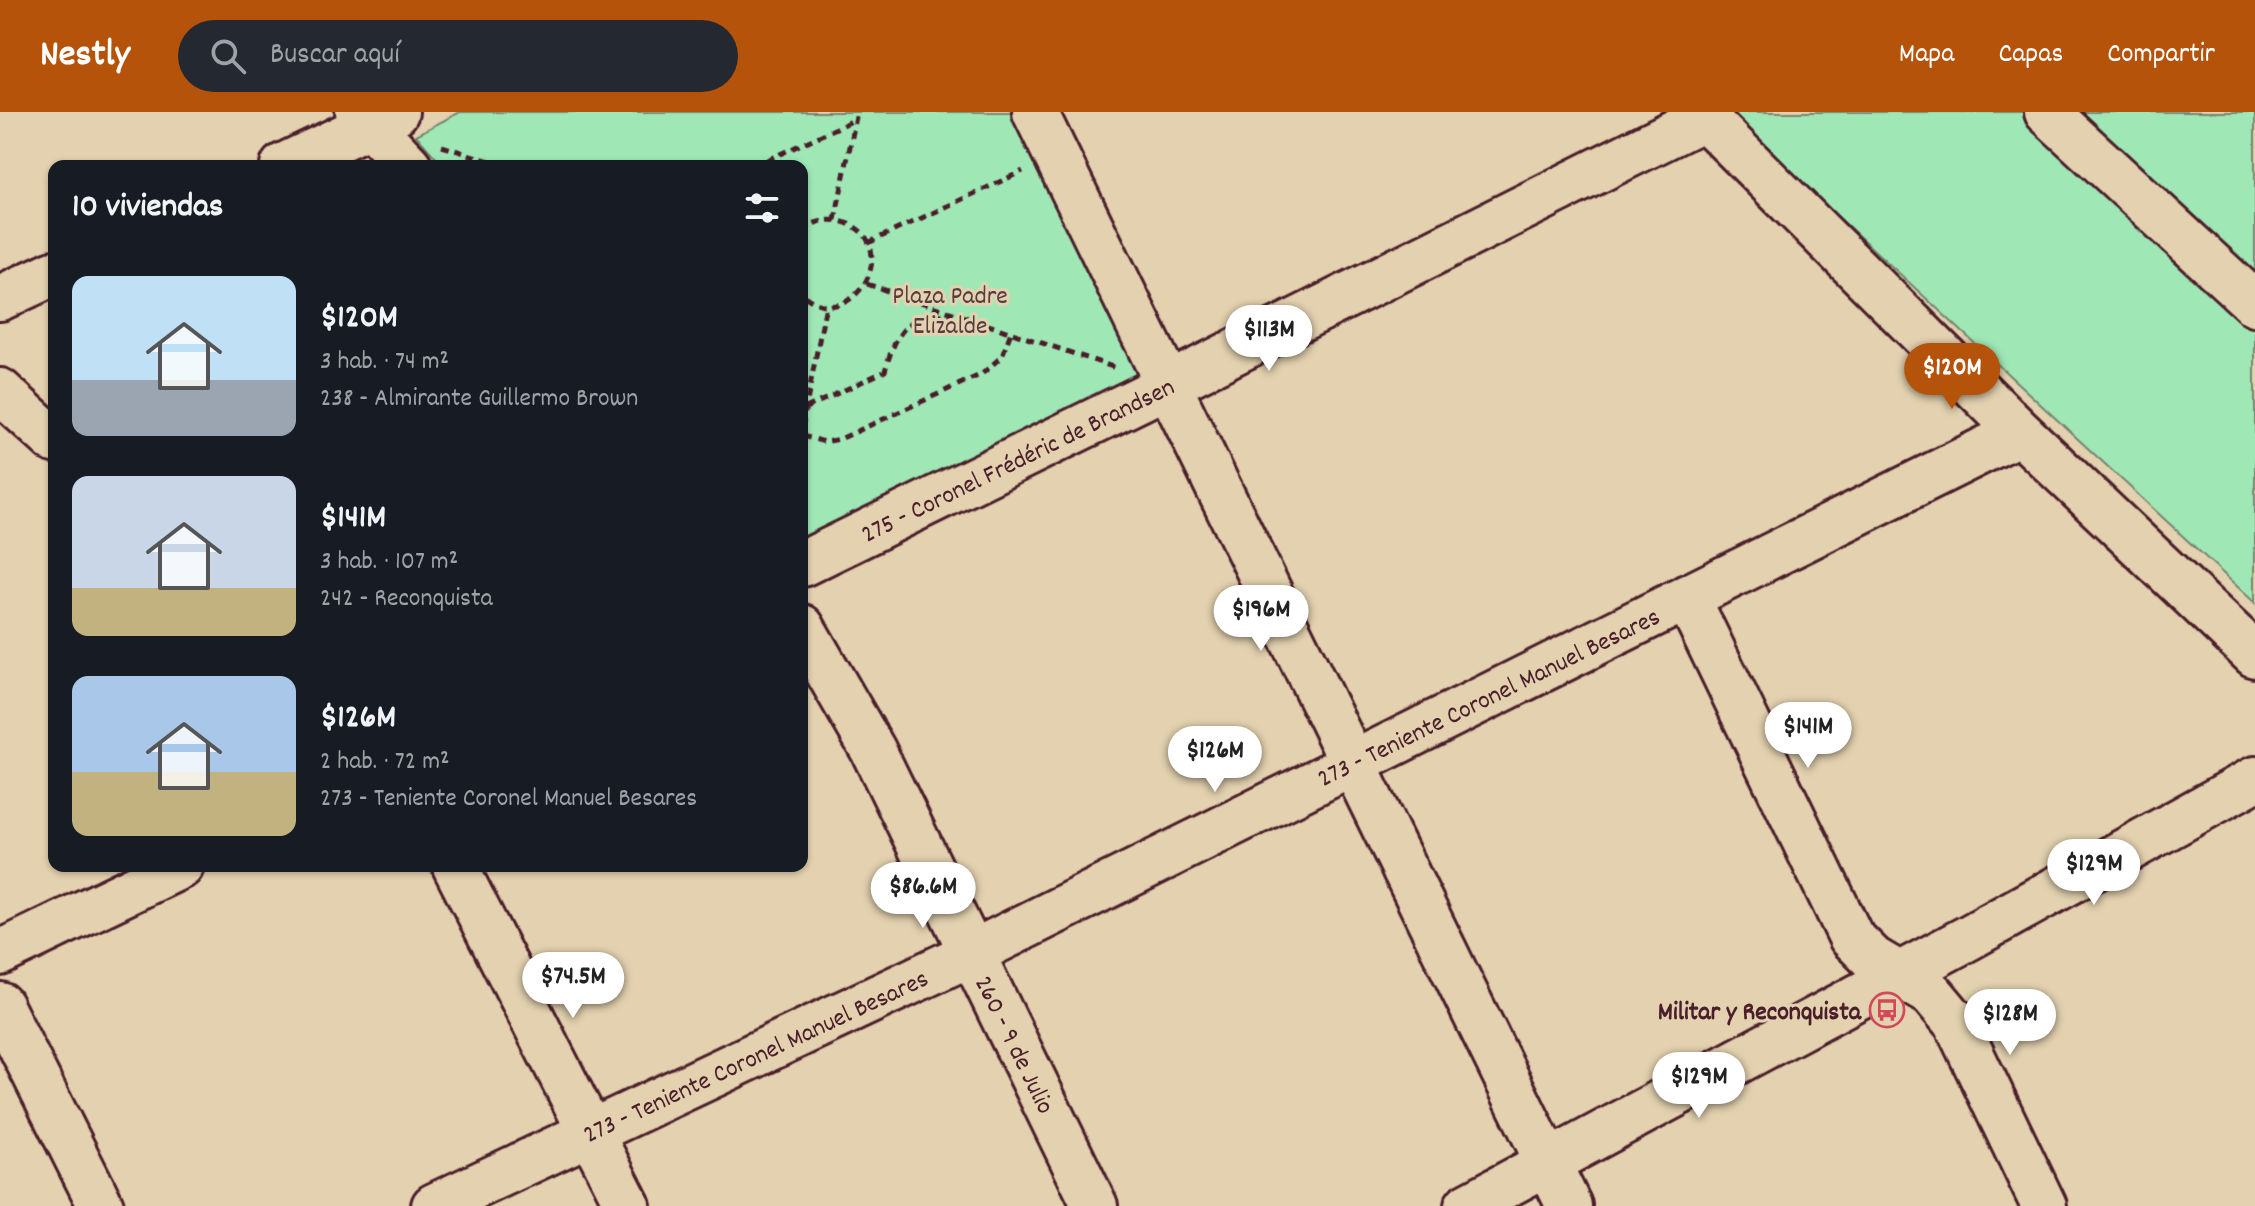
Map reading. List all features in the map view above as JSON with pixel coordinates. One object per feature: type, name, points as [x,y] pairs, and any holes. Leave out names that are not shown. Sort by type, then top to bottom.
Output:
[{"type":"street","points":[[1035,112],[1569,1206]]},
{"type":"street","points":[[2047,112],[2247,282]]},
{"type":"street","points":[[1702,114],[2020,432],[2255,655]]},
{"type":"street","name":"275 - Coronel Frédéric de Brandsen","points":[[808,561],[1168,385],[1702,114]]},
{"type":"street","points":[[294,160],[375,116],[405,160]]},
{"type":"street","points":[[0,298],[48,276]]},
{"type":"street","points":[[0,391],[48,435]]},
{"type":"street","name":"273 - Teniente Coronel Manuel Besares","points":[[434,1206],[972,953],[2020,432]]},
{"type":"street","points":[[1687,597],[1851,937],[1873,959],[1932,994],[1957,1024],[2044,1206]]},
{"type":"street","name":"260 - 9 de Julio","points":[[808,637],[873,750],[1095,1206]]},
{"type":"street","points":[[1467,1206],[2255,779]]},
{"type":"street","points":[[0,953],[169,872]]},
{"type":"street","points":[[458,872],[628,1206]]},
{"type":"street","points":[[0,1005],[101,1206]]},
{"type":"path","points":[[766,160],[856,115]]},
{"type":"path","points":[[835,220],[856,115]]},
{"type":"path","points":[[868,243],[1056,155]]},
{"type":"path","points":[[808,226],[815,222],[835,220],[858,230],[868,243],[873,264],[867,284],[846,302],[826,305],[808,297]]},
{"type":"path","points":[[867,284],[1168,385]]},
{"type":"path","points":[[808,398],[826,305]]},
{"type":"path","points":[[808,407],[885,371],[896,336],[906,326],[938,314],[963,316]]},
{"type":"path","points":[[808,438],[825,442],[840,439],[982,374],[1002,356],[1011,332]]},
{"type":"green space","name":"Plaza Padre Elizalde","points":[[460,112],[1017,112],[1150,378],[808,542],[808,160],[438,160],[416,135]]},
{"type":"green space","points":[[1725,112],[2255,112],[2255,603]]},
{"type":"place","name":"Militar y Reconquista","points":[[1887,1010]]}]
